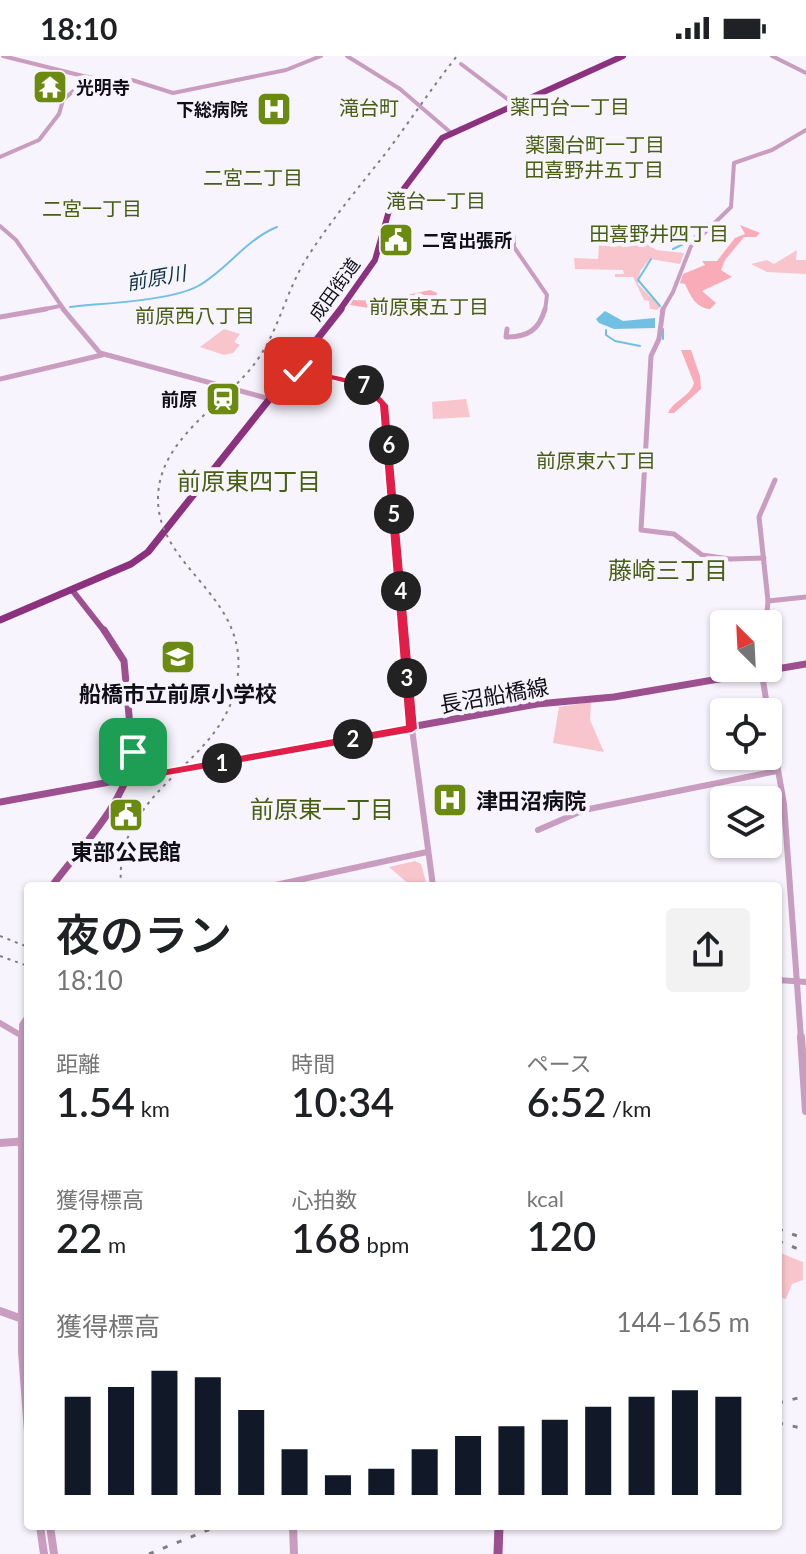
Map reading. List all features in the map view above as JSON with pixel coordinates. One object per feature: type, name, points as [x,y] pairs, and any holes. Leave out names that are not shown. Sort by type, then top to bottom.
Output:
[{"type":"highway","name":"成田街道","points":[[0,620],[144,556],[346,303],[375,260],[386,215],[402,188],[432,149],[450,132],[623,56]]},
{"type":"main road","points":[[55,882],[126,781],[133,759],[124,661],[112,640],[72,590]]},
{"type":"main road","name":"長沼船橋線","points":[[782,667],[806,664]]},
{"type":"main road","name":"長沼船橋線","points":[[0,802],[543,703],[614,697],[710,679]]},
{"type":"main road","points":[[498,1554],[499,1530]]},
{"type":"street","points":[[3,56],[83,76],[110,81],[132,80],[163,92],[177,93],[286,70],[321,56]]},
{"type":"street","points":[[347,56],[400,89],[450,132]]},
{"type":"street","points":[[772,56],[806,73]]},
{"type":"street","points":[[461,64],[514,104]]},
{"type":"street","points":[[795,68],[806,66]]},
{"type":"street","points":[[0,157],[39,140],[59,114],[63,100],[79,86],[83,76]]},
{"type":"street","points":[[764,558],[730,559],[702,555],[692,551],[674,534],[641,530],[651,356],[659,339],[660,313],[671,296],[691,246],[731,207],[734,163],[772,150],[806,130]]},
{"type":"street","points":[[0,226],[16,240],[60,306],[103,355]]},
{"type":"street","points":[[507,329],[506,337],[522,338],[537,328],[544,320],[547,295],[514,247],[514,237]]},
{"type":"street","points":[[0,317],[60,306]]},
{"type":"street","points":[[0,379],[103,355],[270,399]]},
{"type":"street","points":[[293,370],[360,384],[371,389],[384,405],[412,729],[432,882]]},
{"type":"street","points":[[767,610],[759,517],[775,480]]},
{"type":"street","points":[[768,601],[806,597]]},
{"type":"street","points":[[538,830],[584,810],[777,771],[784,804],[802,981],[806,1111]]},
{"type":"street","points":[[289,882],[427,852]]},
{"type":"street","points":[[782,980],[802,981]]},
{"type":"street","points":[[0,1023],[22,1036]]},
{"type":"street","points":[[0,1143],[24,1141],[24,1023]]},
{"type":"street","points":[[0,1311],[24,1320]]},
{"type":"street","points":[[41,1530],[44,1554]]},
{"type":"street","points":[[51,1530],[54,1554]]},
{"type":"street","points":[[293,1530],[294,1554]]},
{"type":"shaded area","points":[[740,225],[760,233],[756,237],[744,237],[725,260],[721,270],[732,277],[702,291],[716,303],[710,309],[700,306],[685,284],[680,283],[683,274],[705,265],[702,261],[717,261],[735,238],[745,234]]},
{"type":"shaded area","points":[[631,235],[638,246],[648,244],[656,250],[684,253],[680,264],[650,259],[640,271],[638,284],[660,307],[657,310],[650,309],[649,301],[644,300],[633,277],[615,277],[615,274],[624,274],[623,270],[575,269],[574,258],[598,259],[599,245],[607,246],[611,239]]},
{"type":"shaded area","points":[[797,250],[796,260],[806,260],[806,274],[767,272],[751,264],[767,260],[774,264]]},
{"type":"shaded area","points":[[430,290],[437,293],[434,308],[412,309],[412,304],[425,306],[434,301],[427,300],[425,295],[405,304],[386,306],[394,312],[350,305],[353,300],[381,301]]},
{"type":"shaded area","points":[[224,329],[240,334],[234,342],[240,345],[233,353],[224,355],[200,347]]},
{"type":"shaded area","points":[[681,350],[691,350],[701,389],[674,413],[668,413],[694,383]]},
{"type":"shaded area","points":[[466,399],[470,417],[433,419],[432,402]]},
{"type":"shaded area","points":[[591,702],[590,720],[604,752],[553,743],[559,707]]},
{"type":"shaded area","points":[[415,861],[421,864],[426,882],[406,882],[389,867]]},
{"type":"shaded area","points":[[782,1254],[803,1262],[803,1280],[792,1284],[786,1299],[782,1298]]},
{"type":"water","points":[[605,311],[623,321],[655,318],[655,328],[614,329],[596,319]]},
{"type":"waterway","points":[[673,249],[690,241],[708,223]]},
{"type":"waterway","name":"前原川","points":[[70,307],[154,298],[186,291],[208,279],[255,239],[277,227]]},
{"type":"waterway","points":[[651,259],[638,280],[660,306]]},
{"type":"waterway","points":[[663,329],[663,339]]},
{"type":"waterway","points":[[606,330],[606,335],[615,341],[640,346]]},
{"type":"railway","points":[[121,882],[123,854],[133,827],[148,803],[223,720],[234,694],[238,661],[234,634],[222,610],[174,547],[162,525],[158,499],[161,477],[169,457],[181,439],[258,359],[272,335],[298,273],[315,246],[457,56]]},
{"type":"railway","points":[[0,936],[24,945]]},
{"type":"railway","points":[[0,956],[24,965]]},
{"type":"railway","points":[[782,1230],[806,1239]]},
{"type":"railway","points":[[782,1243],[806,1252]]},
{"type":"railway","points":[[782,1402],[806,1396]]},
{"type":"railway","points":[[782,1424],[806,1429]]},
{"type":"railway","points":[[149,1554],[208,1530]]},
{"type":"place","name":"光明寺","points":[[50,87]]},
{"type":"place","name":"下総病院","points":[[274,109]]},
{"type":"place","name":"二宮出張所","points":[[396,240]]},
{"type":"place","name":"前原","points":[[223,399]]},
{"type":"place","name":"船橋市立前原小学校","points":[[178,657]]},
{"type":"place","name":"津田沼病院","points":[[450,800]]},
{"type":"place","name":"東部公民館","points":[[126,815]]},
{"type":"district","name":"薬円台一丁目","points":[[570,106]]},
{"type":"district","name":"滝台町","points":[[369,107]]},
{"type":"district","name":"薬園台町一丁目","points":[[595,144]]},
{"type":"district","name":"田喜野井五丁目","points":[[594,169]]},
{"type":"district","name":"二宮二丁目","points":[[253,177]]},
{"type":"district","name":"滝台一丁目","points":[[436,200]]},
{"type":"district","name":"二宮一丁目","points":[[92,208]]},
{"type":"district","name":"田喜野井四丁目","points":[[659,233]]},
{"type":"district","name":"前原東五丁目","points":[[429,306]]},
{"type":"district","name":"前原西八丁目","points":[[195,315]]},
{"type":"district","name":"前原東六丁目","points":[[596,460]]},
{"type":"district","name":"前原東四丁目","points":[[249,480]]},
{"type":"district","name":"藤崎三丁目","points":[[668,569]]},
{"type":"district","name":"前原東一丁目","points":[[322,808]]},
{"type":"route","points":[[133,752],[126,781],[412,729],[384,405],[371,389],[360,384],[298,371]]}]
